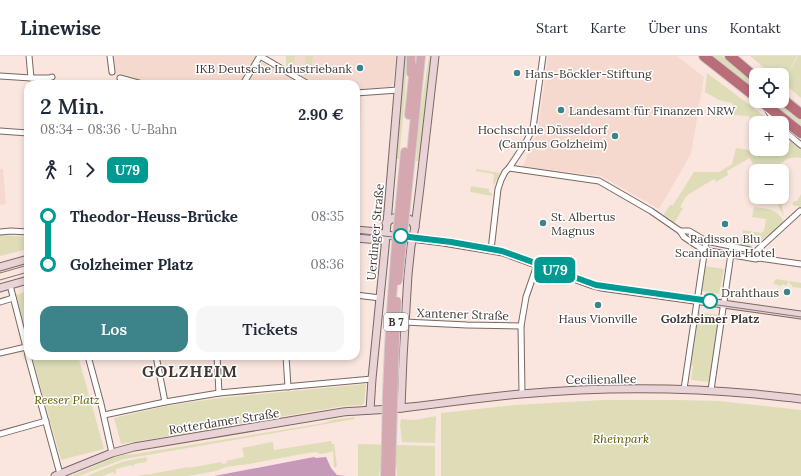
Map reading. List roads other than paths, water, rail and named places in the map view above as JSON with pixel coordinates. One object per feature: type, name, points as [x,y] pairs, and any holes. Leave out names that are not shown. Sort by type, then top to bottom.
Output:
[{"type":"highway","points":[[704,56],[749,91]]},
{"type":"highway","points":[[730,56],[749,72]]},
{"type":"highway","points":[[789,105],[801,114]]},
{"type":"highway","points":[[769,108],[801,133]]},
{"type":"main road","points":[[411,56],[412,89]]},
{"type":"main road","name":"B 7","points":[[385,476],[389,440],[403,205],[415,56]]},
{"type":"main road","name":"B 7","points":[[403,205],[421,56]]},
{"type":"main road","points":[[419,78],[426,56]]},
{"type":"main road","name":"B 7","points":[[389,440],[391,476]]},
{"type":"street","points":[[28,56],[31,78]]},
{"type":"street","points":[[110,56],[112,72]]},
{"type":"street","points":[[245,80],[260,56],[301,80]]},
{"type":"street","name":"Uerdinger Straße","points":[[370,410],[383,271],[400,56]]},
{"type":"street","points":[[401,408],[404,322],[408,275],[435,56]]},
{"type":"street","points":[[491,250],[498,189],[505,172],[525,144],[533,128],[543,56]]},
{"type":"street","points":[[0,76],[31,78],[52,77]]},
{"type":"street","points":[[120,78],[127,80]]},
{"type":"street","points":[[360,93],[398,90]]},
{"type":"street","points":[[0,131],[24,133]]},
{"type":"street","points":[[789,135],[801,145]]},
{"type":"street","points":[[509,168],[599,181],[649,210],[680,231],[684,237],[704,250],[756,259],[760,258],[801,264]]},
{"type":"street","points":[[746,257],[751,255],[800,212]]},
{"type":"street","points":[[386,223],[392,218],[404,216],[413,223],[415,227]]},
{"type":"street","points":[[360,230],[491,250],[515,256],[601,287],[801,316]]},
{"type":"street","points":[[680,231],[689,231],[706,241],[750,250],[760,258]]},
{"type":"street","points":[[0,232],[24,232]]},
{"type":"street","points":[[360,238],[379,240],[386,235]]},
{"type":"street","points":[[684,389],[706,241]]},
{"type":"street","points":[[711,390],[732,247]]},
{"type":"street","points":[[0,267],[24,260]]},
{"type":"street","points":[[522,394],[521,326],[526,297],[537,265]]},
{"type":"street","points":[[383,271],[390,278],[404,279],[408,275]]},
{"type":"street","points":[[0,288],[24,281]]},
{"type":"street","points":[[10,285],[24,339]]},
{"type":"street","points":[[360,296],[380,298]]},
{"type":"street","points":[[0,302],[13,298]]},
{"type":"street","name":"Xantener Straße","points":[[404,322],[521,326]]},
{"type":"street","points":[[0,353],[24,347]]},
{"type":"street","points":[[29,360],[46,421],[58,475]]},
{"type":"street","points":[[89,360],[104,415],[112,453]]},
{"type":"street","points":[[157,360],[165,402]]},
{"type":"street","points":[[217,360],[219,393]]},
{"type":"street","points":[[286,360],[288,387]]},
{"type":"street","name":"Rotterdamer Straße","points":[[104,415],[165,402],[219,393],[372,379]]},
{"type":"street","name":"Cecilienallee","points":[[401,408],[522,394],[602,389],[711,390],[801,399]]},
{"type":"street","name":"Rotterdamer Straße","points":[[58,475],[112,453],[134,447],[325,415],[401,408]]},
{"type":"street","points":[[0,434],[46,421]]},
{"type":"tram line","points":[[360,233],[439,242],[503,254],[599,288],[801,317]]},
{"type":"tram line","points":[[0,273],[24,266]]},
{"type":"tram line","points":[[0,280],[24,273]]},
{"type":"metro line","name":"U79","points":[[401,236],[451,242],[502,251],[596,285],[710,301]]},
{"type":"place","name":"IKB Deutsche Industriebank","points":[[360,68]]},
{"type":"place","name":"Hans-Böckler-Stiftung","points":[[517,73]]},
{"type":"place","name":"Landesamt für Finanzen NRW","points":[[561,110]]},
{"type":"place","name":"Hochschule Düsseldorf (Campus Golzheim)","points":[[615,136]]},
{"type":"place","name":"St. Albertus Magnus","points":[[543,223]]},
{"type":"place","name":"Radisson Blu Scandinavia Hotel","points":[[725,224]]},
{"type":"place","name":"Drahthaus","points":[[787,292]]},
{"type":"place","name":"Golzheimer Platz","points":[[710,301]]},
{"type":"place","name":"Haus Vionville","points":[[598,305]]},
{"type":"district","name":"GOLZHEIM","points":[[190,371]]},
{"type":"park label","name":"Reeser Platz","points":[[67,399]]},
{"type":"park label","name":"Rheinpark","points":[[621,438]]}]
